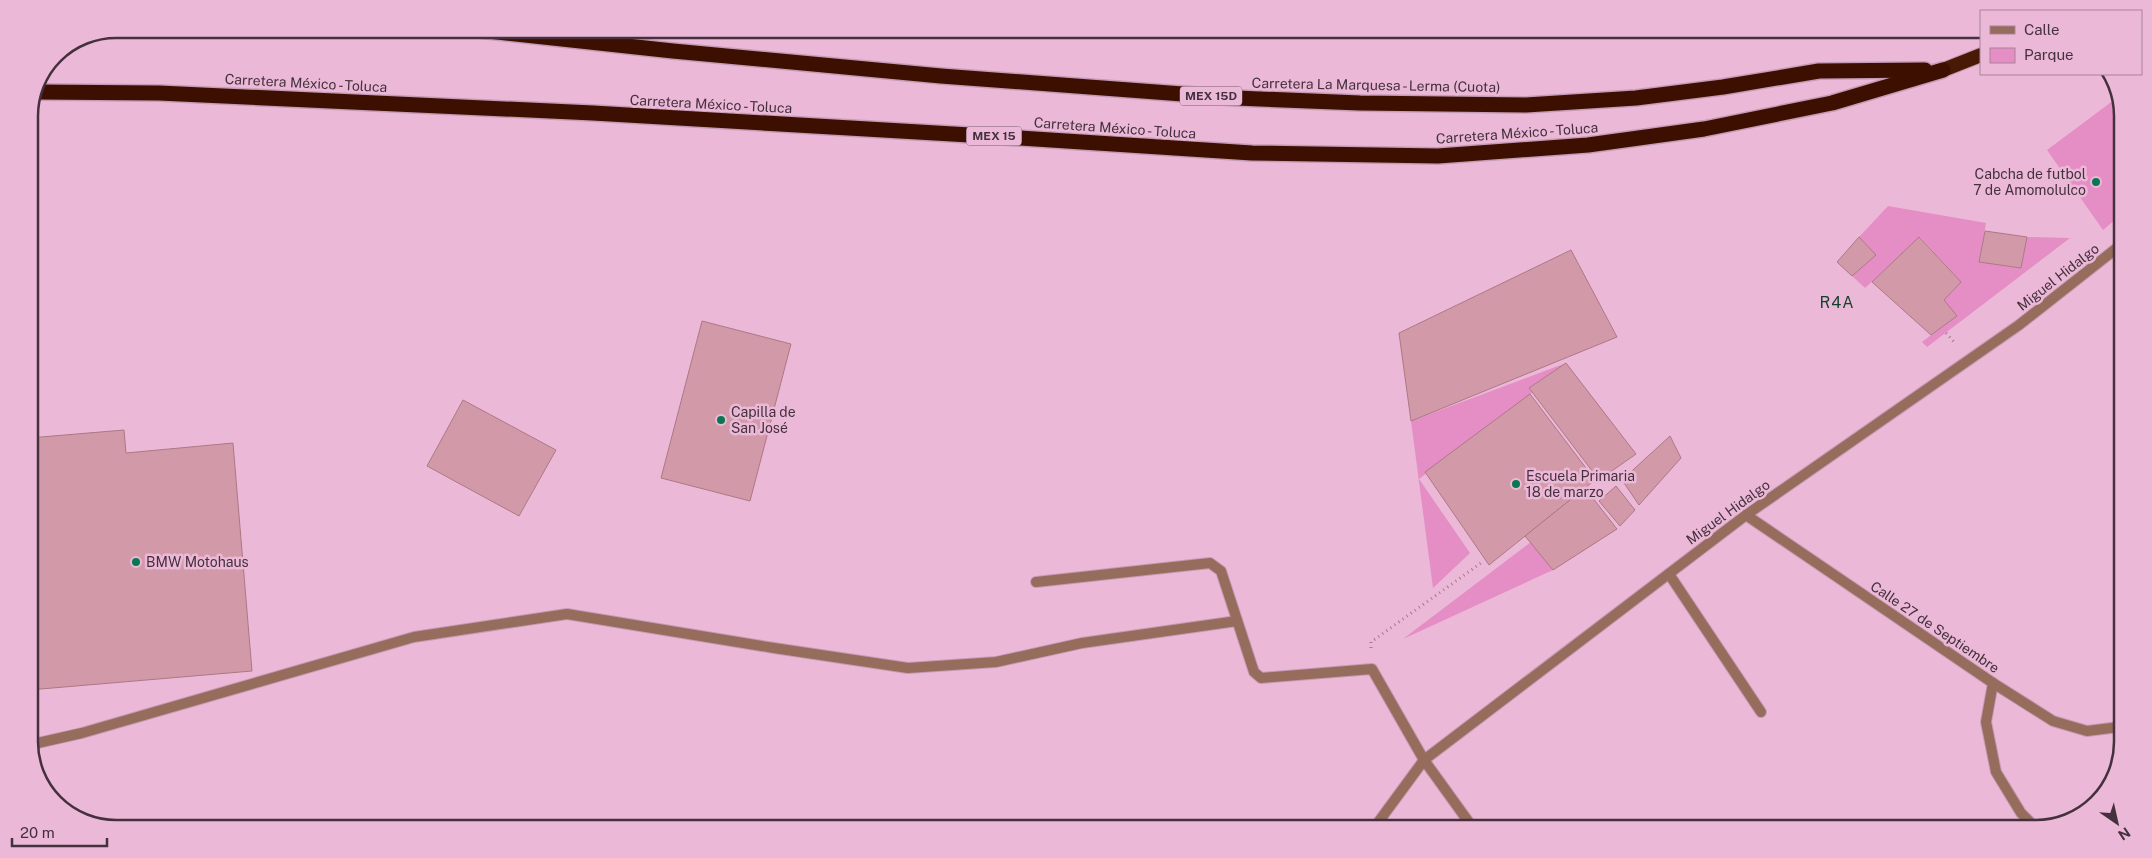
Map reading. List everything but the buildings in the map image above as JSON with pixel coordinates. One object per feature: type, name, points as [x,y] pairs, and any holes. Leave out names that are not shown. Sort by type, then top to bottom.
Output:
[{"type":"highway","name":"Carretera La Marquesa - Lerma (Cuota)","points":[[553,38],[941,76],[1236,98],[1360,103],[1535,104],[1636,98],[1724,87],[1819,71],[1943,70]]},
{"type":"highway","name":"MEX 15","points":[[1943,70],[1980,55]]},
{"type":"highway","name":"Carretera México - Toluca","points":[[41,92],[159,93],[593,113],[1004,136],[1252,153],[1438,156],[1588,145],[1704,129],[1832,103],[1943,70]]},
{"type":"street","name":"Miguel Hidalgo","points":[[1380,820],[1424,760],[1746,515],[2019,325],[2114,250]]},
{"type":"street","name":"Calle 27 de Septiembre","points":[[1746,515],[1992,683],[2054,721],[2087,731],[2114,728]]},
{"type":"street","points":[[1036,582],[1210,563],[1221,571],[1254,672],[1261,678],[1372,669],[1424,760],[1467,820]]},
{"type":"street","points":[[1669,574],[1761,712]]},
{"type":"street","points":[[38,743],[82,733],[414,637],[567,614],[908,668],[996,662],[1082,643],[1237,621]]},
{"type":"street","points":[[1992,683],[1986,722],[1996,772],[2021,813],[2028,820]]},
{"type":"path","points":[[1372,669],[1371,642],[1481,563]]},
{"type":"green space","name":"Cabcha de futbol 7 de Amomolulco","points":[[2113,101],[2114,221],[2103,230],[2047,150]]},
{"type":"green space","points":[[1888,206],[1986,223],[1979,262],[2021,268],[2027,237],[2070,238],[1927,347],[1922,342],[1956,316],[1944,300],[1961,282],[1920,237],[1865,288],[1852,276],[1876,255],[1859,237]]},
{"type":"green space","points":[[1566,363],[1529,388],[1532,393],[1419,479],[1470,553],[1433,588],[1411,421]]},
{"type":"green space","points":[[1531,542],[1553,570],[1403,639]]},
{"type":"place","name":"Cabcha de futbol 7 de Amomolulco","points":[[2096,182]]},
{"type":"place","name":"Capilla de San José","points":[[721,420]]},
{"type":"place","name":"Escuela Primaria 18 de marzo","points":[[1516,484]]},
{"type":"place","name":"BMW Motohaus","points":[[136,562]]},
{"type":"district","name":"R4A","points":[[1837,302]]}]
